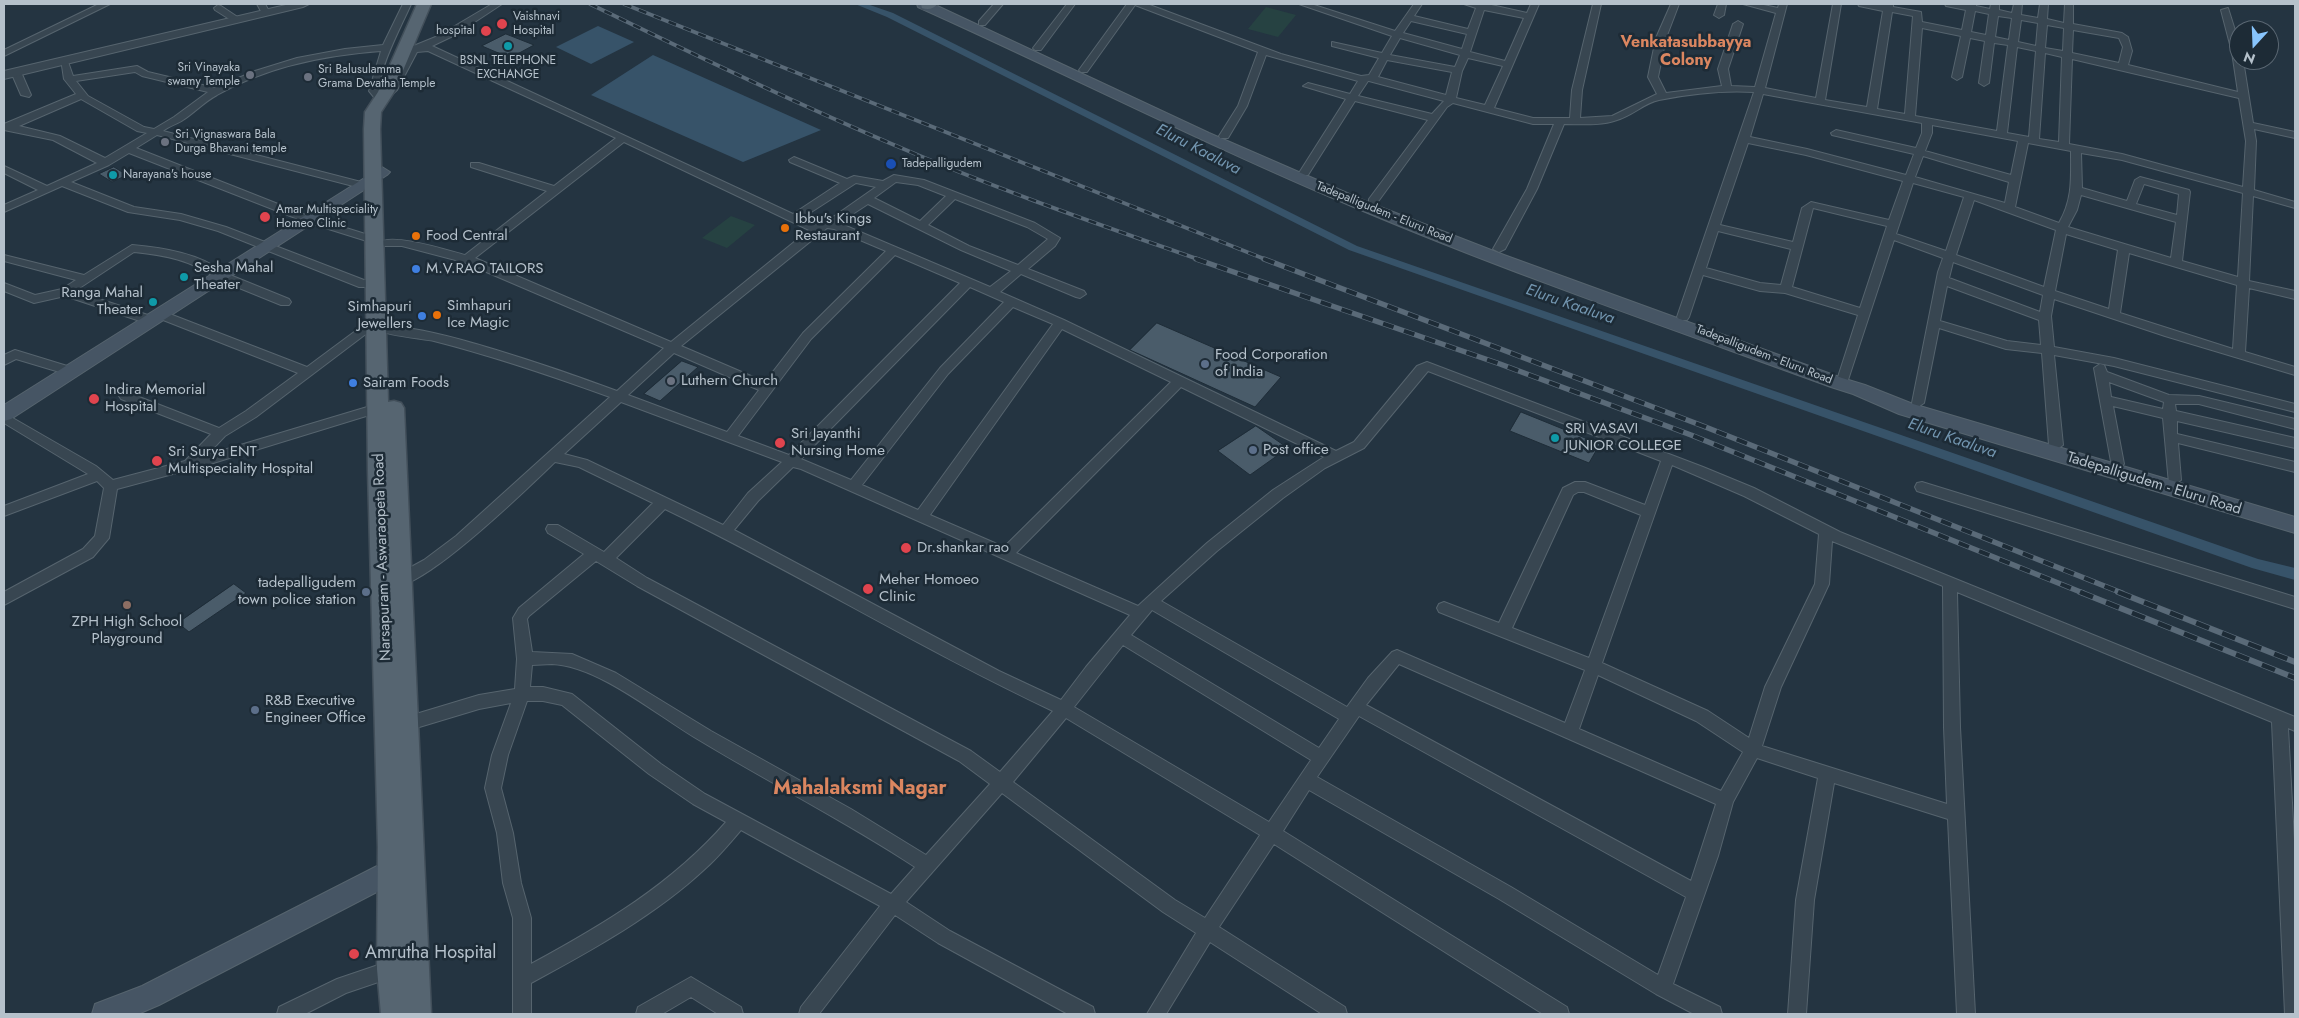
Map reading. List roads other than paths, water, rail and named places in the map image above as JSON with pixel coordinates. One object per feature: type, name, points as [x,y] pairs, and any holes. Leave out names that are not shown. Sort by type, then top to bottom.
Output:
[{"type":"main road","name":"Narsapuram - Aswaraopeta Road","points":[[396,1014],[403,967],[392,583],[397,466],[387,405],[379,241],[371,178],[383,109],[383,98],[424,4]]},
{"type":"main road","name":"Tadepalligudem - Eluru Road","points":[[930,4],[982,23],[1304,173],[1431,226],[1499,249],[1844,377],[1872,394],[1899,397],[2118,464],[2295,514]]},
{"type":"main road","name":"Tadepalligudem - Eluru Road","points":[[930,4],[1215,141],[1366,207],[1947,423],[2295,525]]},
{"type":"main road","points":[[4,415],[157,318],[371,178]]},
{"type":"main road","name":"Narsapuram - Aswaraopeta Road","points":[[379,241],[376,283],[383,326]]},
{"type":"main road","name":"Narsapuram - Aswaraopeta Road","points":[[392,583],[406,724],[401,857]]},
{"type":"main road","points":[[105,1014],[150,996],[401,857]]},
{"type":"main road","name":"Narsapuram - Aswaraopeta Road","points":[[403,967],[416,1014]]},
{"type":"street","points":[[4,53],[106,4]]},
{"type":"street","points":[[4,75],[237,20],[263,8],[303,4]]},
{"type":"street","points":[[407,4],[388,48],[374,90],[375,95],[383,98],[392,90],[416,48],[429,4]]},
{"type":"street","points":[[416,48],[456,31],[473,17],[498,4]]},
{"type":"street","points":[[982,23],[999,4]]},
{"type":"street","points":[[1038,48],[1072,4]]},
{"type":"street","points":[[1084,70],[1131,4]]},
{"type":"street","points":[[1139,4],[1263,50],[1450,101],[1533,121],[1575,122],[1614,118],[1662,97],[1698,90],[1727,88],[1760,91],[2029,139],[2160,166],[2295,206]]},
{"type":"street","points":[[1303,4],[1465,54],[1507,64]]},
{"type":"street","points":[[1304,173],[1352,97],[1384,57],[1418,4]]},
{"type":"street","points":[[1468,4],[1482,5],[1529,16]]},
{"type":"street","points":[[1488,110],[1507,64],[1520,42],[1529,16],[1536,4]]},
{"type":"street","points":[[1575,122],[1577,90],[1597,4]]},
{"type":"street","points":[[1662,97],[1653,77],[1661,38],[1675,4]]},
{"type":"street","points":[[1719,15],[1722,4]]},
{"type":"street","points":[[1683,317],[1760,91],[1782,8],[1747,4]]},
{"type":"street","points":[[1820,102],[1837,4]]},
{"type":"street","points":[[1862,4],[1888,6],[1918,19],[1967,34],[2122,66],[2244,96]]},
{"type":"street","points":[[1910,117],[1920,4]]},
{"type":"street","points":[[1949,4],[1995,8],[2017,16],[2124,38],[2128,56],[2122,66]]},
{"type":"street","points":[[2002,134],[2015,44],[2018,4]]},
{"type":"street","points":[[2009,208],[2015,180],[2029,139],[2042,49],[2044,4]]},
{"type":"street","points":[[2064,146],[2069,4]]},
{"type":"street","points":[[1373,201],[1443,105],[1450,101],[1457,70],[1461,66],[1482,5]]},
{"type":"street","points":[[1872,110],[1888,6]]},
{"type":"street","points":[[1957,77],[1972,6]]},
{"type":"street","points":[[218,8],[237,20]]},
{"type":"street","points":[[1984,83],[1992,39],[1995,8]]},
{"type":"street","points":[[2225,10],[2237,52],[2251,141],[2239,355]]},
{"type":"street","points":[[1409,18],[1472,33]]},
{"type":"street","points":[[1727,88],[1723,69],[1738,24]]},
{"type":"street","points":[[1335,44],[1384,57],[1457,70]]},
{"type":"street","points":[[4,209],[105,163],[156,132],[160,126],[178,119],[217,91],[296,62],[364,49],[388,48]]},
{"type":"street","points":[[416,48],[441,52],[817,228]]},
{"type":"street","points":[[1224,136],[1236,121],[1246,100],[1263,50]]},
{"type":"street","points":[[64,60],[68,79],[82,95],[141,129],[287,164],[371,178]]},
{"type":"street","points":[[68,79],[137,69],[145,74],[217,91]]},
{"type":"street","points":[[16,72],[26,95]]},
{"type":"street","points":[[1308,86],[1434,118]]},
{"type":"street","points":[[5,128],[82,95]]},
{"type":"street","points":[[1844,377],[1891,230],[1927,133],[1927,120]]},
{"type":"street","points":[[1499,249],[1532,189],[1560,122]]},
{"type":"street","points":[[2249,125],[2295,135]]},
{"type":"street","points":[[5,128],[53,135],[90,152],[105,163]]},
{"type":"street","points":[[1836,133],[1919,152],[2015,180]]},
{"type":"street","points":[[467,258],[624,137]]},
{"type":"street","points":[[1744,140],[1807,152],[1970,196],[2062,228],[2176,264],[2295,295]]},
{"type":"street","points":[[2056,445],[2046,318],[2047,293],[2062,228],[2072,210],[2077,190],[2076,148]]},
{"type":"street","points":[[129,149],[308,219],[379,241],[412,245],[467,258],[674,346],[767,388]]},
{"type":"street","points":[[794,160],[848,183]]},
{"type":"street","points":[[475,165],[554,190]]},
{"type":"street","points":[[4,169],[45,190]]},
{"type":"street","points":[[392,583],[429,564],[461,540],[674,346],[817,228],[829,225],[894,178],[917,181],[1031,226],[1054,238],[1051,244],[992,292]]},
{"type":"street","points":[[794,218],[854,179],[885,185]]},
{"type":"street","points":[[2130,206],[2140,180],[2185,192],[2176,264]]},
{"type":"street","points":[[61,182],[132,210],[181,217],[222,230],[264,248],[363,284],[376,283]]},
{"type":"street","points":[[2077,190],[2181,220]]},
{"type":"street","points":[[921,226],[952,196]]},
{"type":"street","points":[[1918,403],[1949,255],[1970,196]]},
{"type":"street","points":[[867,199],[921,226],[1019,270],[1080,294]]},
{"type":"street","points":[[1786,289],[1807,208],[1811,205],[1823,206],[1891,230],[2047,293],[2239,355],[2295,371]]},
{"type":"street","points":[[829,225],[894,250],[1012,301],[1336,457]]},
{"type":"street","points":[[1715,227],[1798,247]]},
{"type":"street","points":[[4,287],[34,299],[66,292],[132,248],[154,250],[194,261],[214,269],[221,276],[285,302]]},
{"type":"street","points":[[2114,315],[2124,248]]},
{"type":"street","points":[[730,437],[808,336],[894,250]]},
{"type":"street","points":[[4,258],[86,278]]},
{"type":"street","points":[[1700,270],[1760,288],[1786,289],[1864,313]]},
{"type":"street","points":[[1943,280],[2046,318]]},
{"type":"street","points":[[725,532],[753,497],[968,282]]},
{"type":"street","points":[[66,292],[157,318],[308,372]]},
{"type":"street","points":[[854,486],[944,371],[1012,301]]},
{"type":"street","points":[[922,515],[1060,323]]},
{"type":"street","points":[[1936,324],[2006,346],[2049,350],[2099,359],[2295,408]]},
{"type":"street","points":[[190,465],[220,433],[308,372],[383,326],[440,337],[581,382],[617,397],[792,460],[1007,553],[1145,608],[1353,712],[1696,893]]},
{"type":"street","points":[[4,361],[15,354],[73,372]]},
{"type":"street","points":[[2099,359],[2118,464]]},
{"type":"street","points":[[808,1014],[892,904],[1051,727],[1120,636],[1145,608],[1212,547],[1278,494],[1320,465],[1359,446],[1421,369],[1427,366],[1749,492],[1826,531],[1950,584],[2288,720],[2294,1014]]},
{"type":"street","points":[[2101,374],[2169,406],[2295,443]]},
{"type":"street","points":[[1007,553],[1179,381]]},
{"type":"street","points":[[125,396],[220,433]]},
{"type":"street","points":[[2105,400],[2169,406],[2199,400],[2295,424]]},
{"type":"street","points":[[111,486],[190,465],[387,405]]},
{"type":"street","points":[[2169,406],[2174,480]]},
{"type":"street","points":[[4,415],[100,475],[111,486]]},
{"type":"street","points":[[2171,437],[2295,467]]},
{"type":"street","points":[[552,456],[582,463],[725,532],[994,676],[1064,708],[1272,834],[1560,1014]]},
{"type":"street","points":[[1570,732],[1595,667],[1668,459]]},
{"type":"street","points":[[4,511],[100,475]]},
{"type":"street","points":[[4,599],[88,553],[102,538],[111,486]]},
{"type":"street","points":[[1504,631],[1568,492],[1575,487],[1585,487],[1648,512]]},
{"type":"street","points":[[1922,487],[2295,603]]},
{"type":"street","points":[[522,1014],[522,918],[512,883],[505,834],[493,788],[500,756],[522,694],[525,658],[520,622],[522,615],[600,556],[662,503]]},
{"type":"street","points":[[553,529],[651,587],[965,756],[1169,906],[1208,929],[1338,1014]]},
{"type":"street","points":[[1662,988],[1696,893],[1725,800],[1753,750],[1773,688],[1822,584],[1826,531]]},
{"type":"street","points":[[1950,584],[1952,727],[1966,1014]]},
{"type":"street","points":[[1444,608],[1595,667],[1702,716],[1753,750],[1956,814]]},
{"type":"street","points":[[1120,636],[1322,758]]},
{"type":"street","points":[[1156,1014],[1208,929],[1307,780],[1373,683],[1397,656],[1725,800]]},
{"type":"street","points":[[525,658],[576,661],[602,674],[705,736],[832,807],[927,865]]},
{"type":"street","points":[[406,724],[479,702],[522,694],[543,694],[566,699],[655,769],[699,799],[892,904],[944,937],[1086,1014]]},
{"type":"street","points":[[1797,1014],[1805,900],[1827,773]]},
{"type":"street","points":[[1307,780],[1506,893],[1662,988],[1713,1014]]},
{"type":"street","points":[[521,979],[591,941],[644,907],[701,862],[738,820]]},
{"type":"street","points":[[286,1014],[343,986],[403,967]]},
{"type":"street","points":[[645,1014],[691,986],[734,1014]]},
{"type":"water","points":[[598,26],[634,42],[591,64],[556,47]]},
{"type":"water","points":[[653,55],[821,130],[743,162],[591,95]]},
{"type":"waterway","name":"Eluru Kaaluva","points":[[859,4],[890,15],[1353,248],[2257,564],[2295,574]]},
{"type":"railway","points":[[590,4],[708,61],[906,150],[1015,194],[1200,260]]},
{"type":"railway","points":[[624,4],[1267,260]]},
{"type":"railway","points":[[1196,259],[1500,364],[1691,435],[2083,593]]},
{"type":"railway","points":[[1264,259],[1703,426],[2122,593]]},
{"type":"railway","points":[[2080,592],[2295,678]]},
{"type":"railway","points":[[2118,592],[2295,662]]},
{"type":"place","name":"Vaishnavi Hospital","points":[[502,24]]},
{"type":"place","name":"hospital","points":[[486,31]]},
{"type":"place","name":"BSNL TELEPHONE EXCHANGE","points":[[508,46]]},
{"type":"place","name":"Sri Vinayaka swamy Temple","points":[[250,75]]},
{"type":"place","name":"Sri Balusulamma Grama Devatha Temple","points":[[308,77]]},
{"type":"place","name":"Sri Vignaswara Bala Durga Bhavani temple","points":[[165,142]]},
{"type":"place","name":"Tadepalligudem","points":[[891,164]]},
{"type":"place","name":"Narayana's house","points":[[113,175]]},
{"type":"place","name":"Amar Multispeciality Homeo Clinic","points":[[265,217]]},
{"type":"place","name":"Ibbu's Kings Restaurant","points":[[785,228]]},
{"type":"place","name":"Food Central","points":[[416,236]]},
{"type":"place","name":"M.V.RAO TAILORS","points":[[416,269]]},
{"type":"place","name":"Sesha Mahal Theater","points":[[184,277]]},
{"type":"place","name":"Ranga Mahal Theater","points":[[153,302]]},
{"type":"place","name":"Simhapuri Ice Magic","points":[[437,315]]},
{"type":"place","name":"Simhapuri Jewellers","points":[[422,316]]},
{"type":"place","name":"Food Corporation of India","points":[[1205,364]]},
{"type":"place","name":"Luthern Church","points":[[671,381]]},
{"type":"place","name":"Sairam Foods","points":[[353,383]]},
{"type":"place","name":"Indira Memorial Hospital","points":[[94,399]]},
{"type":"place","name":"SRI VASAVI JUNIOR COLLEGE","points":[[1555,438]]},
{"type":"place","name":"Sri Jayanthi Nursing Home","points":[[780,443]]},
{"type":"place","name":"Post office","points":[[1253,450]]},
{"type":"place","name":"Sri Surya ENT Multispeciality Hospital","points":[[157,461]]},
{"type":"place","name":"Dr.shankar rao","points":[[906,548]]},
{"type":"place","name":"Meher Homoeo Clinic","points":[[868,589]]},
{"type":"place","name":"tadepalligudem town police station","points":[[366,592]]},
{"type":"place","name":"ZPH High School Playground","points":[[127,605]]},
{"type":"place","name":"R&B Executive Engineer Office","points":[[255,710]]},
{"type":"place","name":"Amrutha Hospital","points":[[354,954]]},
{"type":"district","name":"Venkatasubbayya Colony","points":[[1686,52]]},
{"type":"district","name":"Mahalaksmi Nagar","points":[[860,789]]}]
